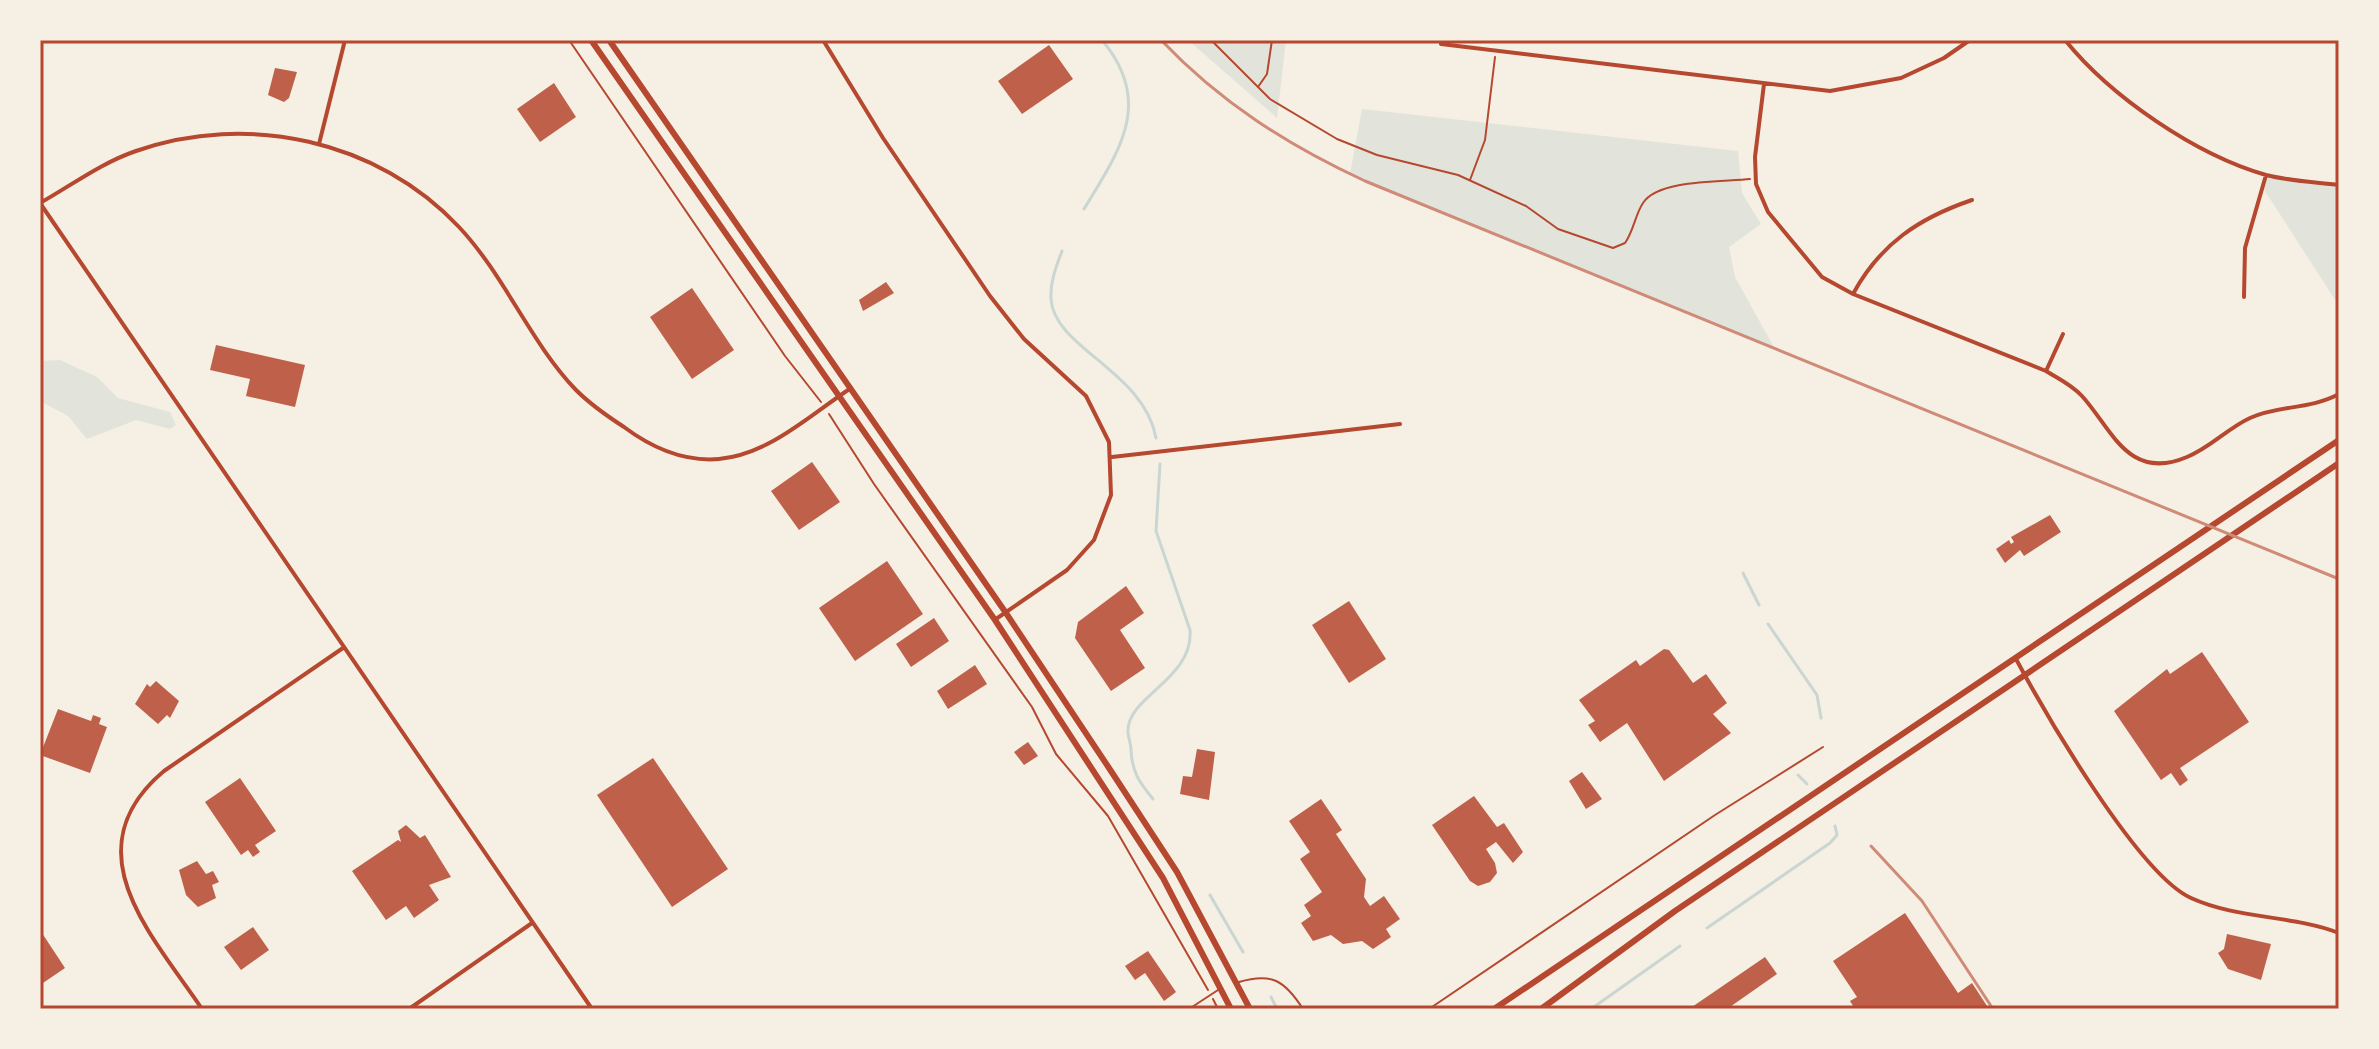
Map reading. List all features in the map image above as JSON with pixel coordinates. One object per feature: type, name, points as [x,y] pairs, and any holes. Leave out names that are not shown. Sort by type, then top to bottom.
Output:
[{"type":"main road","points":[[591,40],[995,620],[1163,878],[1231,1009]]},
{"type":"main road","points":[[609,40],[1006,613],[1177,872],[1250,1009]]},
{"type":"main road","points":[[1494,1009],[2339,440]]},
{"type":"main road","points":[[1541,1009],[1675,911],[2339,463]]},
{"type":"street","points":[[319,144],[345,40]]},
{"type":"street","points":[[823,40],[883,138],[998,307],[1024,339],[1091,403],[1103,425],[1112,457],[1111,495],[1094,540],[1067,570],[995,620]]},
{"type":"street","points":[[1442,42],[1830,91],[1878,85],[1923,69],[1970,40]]},
{"type":"street","points":[[2065,40],[2102,79],[2136,106],[2201,145],[2266,175],[2339,185]]},
{"type":"street","points":[[1764,84],[1755,178],[1768,212],[1822,277],[1853,294],[2046,371],[2084,399],[2106,432],[2122,448],[2152,462],[2171,462],[2190,456],[2258,415],[2303,408],[2339,394]]},
{"type":"street","points":[[592,1009],[40,203],[108,162],[164,142],[235,133],[267,134],[319,144],[389,171],[438,206],[479,251],[574,388],[651,445],[692,458],[734,457],[766,445],[851,388]]},
{"type":"street","points":[[2244,297],[2245,248],[2266,175]]},
{"type":"street","points":[[1853,294],[1874,258],[1885,247],[1943,210],[1972,200]]},
{"type":"street","points":[[2046,371],[2063,334]]},
{"type":"street","points":[[1112,457],[1400,424]]},
{"type":"street","points":[[202,1009],[136,913],[124,882],[120,852],[130,815],[154,780],[343,648]]},
{"type":"street","points":[[2016,659],[2141,854],[2164,881],[2210,905],[2339,933]]},
{"type":"street","points":[[409,1009],[532,923]]},
{"type":"lane","points":[[1429,1009],[1715,815],[1823,747]]},
{"type":"lane","points":[[1234,984],[1261,976],[1275,978],[1288,987],[1303,1009]]},
{"type":"lane","points":[[1189,1009],[1220,989]]},
{"type":"path","points":[[569,40],[785,356],[808,387],[812,388]]},
{"type":"path","points":[[1211,40],[1270,99],[1337,139],[1377,155],[1470,181],[1526,206],[1558,229],[1613,248],[1625,243],[1642,204],[1652,193],[1666,187],[1755,178]]},
{"type":"path","points":[[1258,87],[1267,74],[1272,40]]},
{"type":"path","points":[[1470,181],[1485,140],[1496,51]]},
{"type":"path","points":[[831,416],[889,506],[1032,707],[1056,754],[1108,816],[1218,1009]]},
{"type":"shaded area","points":[[1188,40],[1286,40],[1277,118]]},
{"type":"shaded area","points":[[1362,109],[1738,151],[1742,193],[1761,224],[1729,247],[1735,277],[1775,349],[1350,174]]},
{"type":"shaded area","points":[[2266,175],[2339,185],[2339,306],[2263,188]]},
{"type":"shaded area","points":[[60,360],[97,377],[118,398],[170,412],[176,425],[170,429],[136,420],[87,439],[68,416],[40,401],[40,361]]},
{"type":"building","points":[[1049,45],[1073,79],[1022,114],[998,81]]},
{"type":"building","points":[[275,68],[297,72],[289,98],[284,102],[268,95]]},
{"type":"building","points":[[554,83],[576,117],[540,142],[517,109]]},
{"type":"building","points":[[886,282],[894,293],[863,311],[859,300]]},
{"type":"building","points":[[692,288],[734,350],[692,379],[650,317]]},
{"type":"building","points":[[216,345],[305,365],[295,407],[246,396],[250,379],[210,370]]},
{"type":"building","points":[[812,462],[840,502],[799,530],[771,491]]},
{"type":"building","points":[[2050,515],[2061,532],[2024,556],[2020,550],[2005,563],[1996,549],[2009,540],[2011,544],[2014,542],[2011,537]]},
{"type":"building","points":[[887,561],[923,614],[855,661],[819,608]]},
{"type":"building","points":[[1126,586],[1144,613],[1120,630],[1145,668],[1111,691],[1075,638],[1078,622]]},
{"type":"building","points":[[1349,601],[1386,659],[1349,683],[1312,625]]},
{"type":"building","points":[[934,618],[949,641],[911,667],[896,644]]},
{"type":"building","points":[[1664,649],[1669,650],[1693,683],[1706,674],[1727,703],[1713,714],[1731,733],[1664,781],[1627,723],[1600,742],[1588,725],[1595,721],[1579,700],[1636,660],[1640,666]]},
{"type":"building","points":[[2202,652],[2249,722],[2180,768],[2188,780],[2180,786],[2171,773],[2161,780],[2114,711],[2167,669],[2170,674]]},
{"type":"building","points":[[975,665],[987,684],[948,709],[937,691]]},
{"type":"building","points":[[156,681],[179,701],[170,718],[167,715],[158,724],[135,704],[147,684],[150,687]]},
{"type":"building","points":[[58,709],[91,721],[93,715],[101,718],[99,724],[107,727],[90,773],[40,755]]},
{"type":"building","points":[[1028,742],[1038,756],[1024,765],[1014,752]]},
{"type":"building","points":[[1197,749],[1215,752],[1209,800],[1180,794],[1183,776],[1192,777]]},
{"type":"building","points":[[653,758],[728,869],[672,907],[597,795]]},
{"type":"building","points":[[1582,772],[1602,799],[1586,809],[1569,781]]},
{"type":"building","points":[[240,778],[276,831],[255,845],[260,852],[253,857],[248,850],[241,855],[205,802]]},
{"type":"building","points":[[1474,796],[1497,827],[1504,823],[1523,852],[1513,863],[1496,842],[1486,849],[1497,873],[1490,882],[1478,886],[1470,881],[1432,825]]},
{"type":"building","points":[[1321,799],[1342,830],[1336,834],[1366,879],[1364,897],[1370,906],[1384,896],[1400,919],[1386,929],[1391,937],[1373,949],[1362,941],[1343,944],[1331,935],[1313,941],[1301,923],[1311,916],[1304,905],[1322,892],[1300,859],[1310,852],[1289,821]]},
{"type":"building","points":[[406,825],[420,838],[425,835],[451,877],[429,885],[439,900],[414,918],[406,906],[386,920],[352,871],[398,840],[401,842],[398,831]]},
{"type":"building","points":[[197,861],[206,874],[213,871],[219,882],[212,885],[216,898],[198,907],[186,895],[179,870]]},
{"type":"building","points":[[1905,913],[1958,993],[1972,983],[1989,1009],[1855,1009],[1850,1001],[1857,997],[1833,961]]},
{"type":"building","points":[[253,927],[269,950],[241,970],[224,947]]},
{"type":"building","points":[[40,930],[65,968],[43,983],[40,978]]},
{"type":"building","points":[[2227,934],[2271,944],[2261,980],[2228,969],[2218,953],[2224,949]]},
{"type":"building","points":[[1148,951],[1176,992],[1164,1001],[1145,973],[1135,980],[1125,966]]},
{"type":"building","points":[[1765,957],[1777,974],[1727,1009],[1689,1009]]},
{"type":"waterway","points":[[1084,209],[1119,146],[1129,105],[1126,84],[1118,63],[1102,40]]},
{"type":"waterway","points":[[1062,251],[1051,287],[1056,316],[1067,332],[1135,395],[1148,415],[1156,438]]},
{"type":"waterway","points":[[1153,799],[1140,782],[1133,765],[1128,732],[1130,720],[1137,708],[1182,662],[1190,630],[1156,531],[1160,464]]},
{"type":"waterway","points":[[1743,573],[1759,605]]},
{"type":"waterway","points":[[1768,624],[1817,695],[1821,718]]},
{"type":"waterway","points":[[1798,775],[1807,784]]},
{"type":"waterway","points":[[1707,928],[1830,843],[1837,835],[1835,826]]},
{"type":"waterway","points":[[1210,895],[1243,952]]},
{"type":"waterway","points":[[1591,1009],[1680,946]]},
{"type":"waterway","points":[[1271,997],[1277,1009]]},
{"type":"railway","points":[[1161,40],[1207,83],[1256,120],[1365,181],[2339,579]]},
{"type":"railway","points":[[1871,846],[1922,901],[1993,1009]]}]
